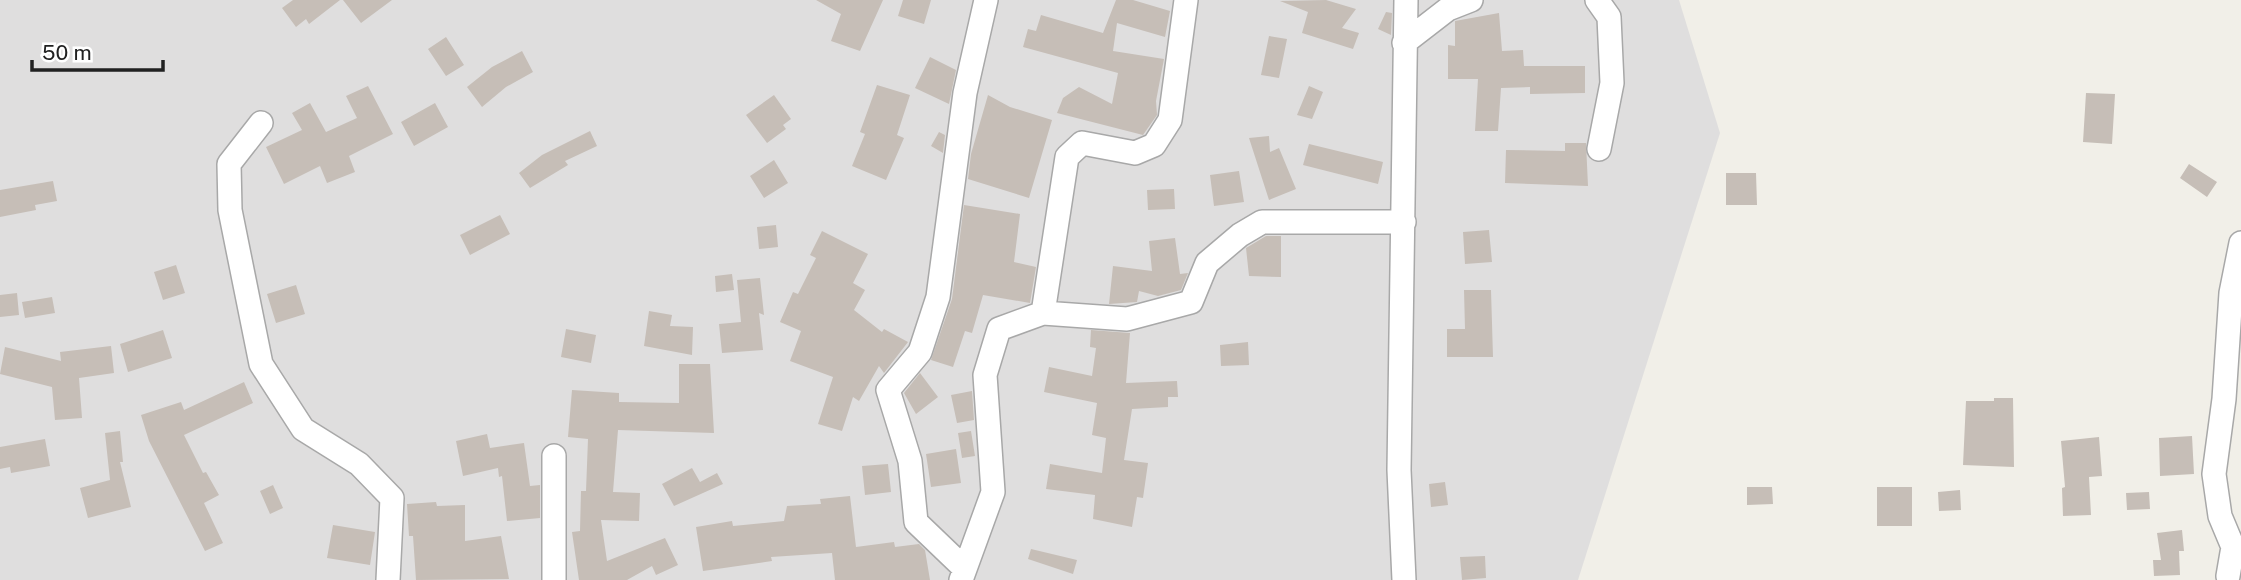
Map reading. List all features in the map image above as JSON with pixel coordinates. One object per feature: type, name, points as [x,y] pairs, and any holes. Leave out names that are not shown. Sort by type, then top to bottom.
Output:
[{"type":"street","points":[[986,0],[965,93],[938,297],[920,352],[888,390],[910,461],[916,522],[963,574],[993,492],[985,376],[999,329],[1043,313],[1127,318],[1191,302],[1208,263],[1240,235],[1262,222],[1404,222]]},
{"type":"street","points":[[1043,313],[1067,157],[1083,143],[1135,153],[1154,145],[1170,120],[1186,0]]},
{"type":"street","points":[[1404,580],[1399,470],[1406,0]]},
{"type":"street","points":[[1404,43],[1448,9],[1471,0]]},
{"type":"street","points":[[1597,0],[1609,17],[1612,83],[1599,149]]},
{"type":"street","points":[[261,123],[229,164],[230,210],[261,364],[303,429],[359,464],[393,498],[388,580]]},
{"type":"street","points":[[2228,576],[2233,547],[2220,516],[2214,474],[2225,386],[2231,293],[2241,243]]},
{"type":"street","points":[[554,456],[554,580]]},
{"type":"shaded area","points":[[0,0],[1679,0],[1720,133],[1578,580],[0,580]]},
{"type":"building","points":[[293,0],[340,0],[309,24],[306,19],[296,27],[282,8]]},
{"type":"building","points":[[343,0],[392,0],[361,23]]},
{"type":"building","points":[[816,0],[883,0],[860,51],[831,41],[841,14]]},
{"type":"building","points":[[903,0],[931,0],[924,24],[898,16]]},
{"type":"building","points":[[1116,0],[1133,0],[1170,11],[1165,37],[1117,23],[1113,51],[1164,59],[1156,101],[1157,115],[1143,135],[1057,113],[1063,98],[1079,87],[1112,104],[1118,73],[1023,47],[1028,29],[1036,31],[1041,15],[1103,33]]},
{"type":"building","points":[[1326,0],[1356,9],[1342,28],[1359,33],[1353,49],[1302,33],[1308,12],[1280,1]]},
{"type":"building","points":[[1386,12],[1392,13],[1391,35],[1378,29]]},
{"type":"building","points":[[1499,13],[1502,51],[1523,50],[1524,66],[1585,66],[1585,93],[1530,94],[1530,87],[1501,88],[1498,131],[1475,131],[1478,79],[1448,79],[1448,45],[1455,46],[1455,21]]},
{"type":"building","points":[[1269,36],[1287,39],[1279,78],[1261,75]]},
{"type":"building","points":[[446,37],[464,65],[446,76],[428,49]]},
{"type":"building","points":[[522,51],[533,72],[506,87],[482,107],[467,87],[492,67]]},
{"type":"building","points":[[930,57],[956,70],[949,104],[915,88]]},
{"type":"building","points":[[877,85],[910,95],[897,135],[904,138],[886,180],[852,166],[865,134],[860,132]]},
{"type":"building","points":[[368,86],[393,134],[349,156],[355,172],[327,183],[320,166],[284,184],[266,147],[302,130],[292,113],[310,103],[326,132],[357,118],[346,96]]},
{"type":"building","points":[[1309,86],[1323,92],[1312,119],[1297,115]]},
{"type":"building","points":[[2086,93],[2115,94],[2112,144],[2083,142]]},
{"type":"building","points":[[774,95],[791,119],[783,125],[786,129],[767,143],[746,115]]},
{"type":"building","points":[[988,95],[1010,107],[1052,120],[1029,198],[968,179],[971,154]]},
{"type":"building","points":[[435,103],[448,127],[414,146],[401,122]]},
{"type":"building","points":[[590,131],[597,146],[565,161],[568,165],[530,188],[519,173],[542,155]]},
{"type":"building","points":[[939,132],[945,135],[943,153],[931,146]]},
{"type":"building","points":[[1269,136],[1270,152],[1279,148],[1296,189],[1269,200],[1249,138]]},
{"type":"building","points":[[1565,143],[1586,143],[1588,186],[1505,183],[1506,150],[1565,151]]},
{"type":"building","points":[[1309,144],[1383,162],[1378,184],[1303,165]]},
{"type":"building","points":[[774,160],[788,183],[764,198],[750,176]]},
{"type":"building","points":[[2189,164],[2217,182],[2207,197],[2180,178]]},
{"type":"building","points":[[1239,171],[1244,202],[1214,206],[1210,175]]},
{"type":"building","points":[[1726,173],[1756,173],[1757,205],[1726,205]]},
{"type":"building","points":[[53,181],[57,201],[35,205],[36,210],[0,217],[0,190]]},
{"type":"building","points":[[1174,189],[1175,209],[1148,210],[1147,190]]},
{"type":"building","points":[[964,205],[1020,214],[1014,262],[1036,267],[1030,303],[983,295],[972,333],[965,331],[953,367],[931,360],[952,299]]},
{"type":"building","points":[[500,215],[510,234],[470,255],[460,235]]},
{"type":"building","points":[[776,225],[778,247],[759,249],[757,227]]},
{"type":"building","points":[[1489,230],[1492,262],[1465,264],[1463,232]]},
{"type":"building","points":[[822,231],[868,254],[853,283],[865,290],[854,310],[882,332],[884,329],[908,342],[884,373],[879,366],[859,401],[853,397],[842,431],[818,424],[833,377],[790,361],[801,331],[780,322],[793,292],[798,294],[816,258],[810,255]]},
{"type":"building","points":[[1266,236],[1281,236],[1281,277],[1249,276],[1246,248]]},
{"type":"building","points":[[1175,238],[1180,274],[1188,273],[1181,290],[1158,296],[1139,291],[1137,302],[1109,304],[1113,266],[1152,271],[1149,241]]},
{"type":"building","points":[[176,265],[185,293],[163,300],[154,272]]},
{"type":"building","points":[[732,274],[734,290],[716,292],[715,276]]},
{"type":"building","points":[[760,278],[764,315],[759,313],[763,350],[722,353],[719,324],[741,322],[737,280]]},
{"type":"building","points":[[296,285],[305,314],[276,323],[267,294]]},
{"type":"building","points":[[1464,290],[1491,290],[1493,357],[1447,357],[1447,329],[1465,329]]},
{"type":"building","points":[[17,293],[19,315],[0,317],[0,295]]},
{"type":"building","points":[[52,297],[55,313],[25,318],[22,302]]},
{"type":"building","points":[[649,311],[672,315],[670,326],[693,327],[692,355],[644,346]]},
{"type":"building","points":[[566,329],[596,335],[591,363],[561,357]]},
{"type":"building","points":[[163,330],[172,358],[128,372],[120,344]]},
{"type":"building","points":[[1091,330],[1130,333],[1126,383],[1177,381],[1178,397],[1168,397],[1168,407],[1132,409],[1124,460],[1148,463],[1143,498],[1137,497],[1132,527],[1093,519],[1095,495],[1046,489],[1050,464],[1102,473],[1106,438],[1092,435],[1097,403],[1044,392],[1049,367],[1092,376],[1096,348],[1090,347]]},
{"type":"building","points":[[1248,342],[1249,365],[1221,366],[1220,345]]},
{"type":"building","points":[[111,346],[114,373],[79,378],[82,418],[55,420],[52,387],[0,374],[5,347],[61,361],[60,352]]},
{"type":"building","points":[[679,364],[710,364],[714,433],[618,430],[613,492],[640,493],[639,521],[601,520],[607,561],[665,538],[678,565],[656,575],[652,566],[627,580],[579,580],[572,532],[580,531],[581,491],[586,491],[588,439],[568,437],[572,390],[619,393],[619,402],[679,403]]},
{"type":"building","points":[[920,373],[938,397],[916,414],[904,393]]},
{"type":"building","points":[[244,382],[253,403],[184,435],[203,473],[206,472],[219,495],[204,503],[223,543],[205,551],[149,441],[141,415],[181,402],[184,410]]},
{"type":"building","points":[[972,391],[974,420],[957,423],[951,395]]},
{"type":"building","points":[[1994,398],[2013,398],[2014,467],[1963,465],[1966,401],[1994,401]]},
{"type":"building","points":[[120,431],[123,462],[120,462],[131,507],[88,518],[80,488],[110,480],[105,433]]},
{"type":"building","points":[[971,431],[975,456],[962,458],[958,433]]},
{"type":"building","points":[[487,434],[490,448],[524,443],[530,486],[540,485],[540,518],[507,521],[502,476],[499,477],[498,468],[463,476],[456,441]]},
{"type":"building","points":[[2192,436],[2194,474],[2160,476],[2159,438]]},
{"type":"building","points":[[2099,437],[2102,476],[2089,477],[2091,515],[2063,516],[2062,488],[2065,487],[2061,441]]},
{"type":"building","points":[[45,439],[50,466],[11,473],[10,467],[0,469],[0,447]]},
{"type":"building","points":[[956,449],[961,483],[931,487],[926,454]]},
{"type":"building","points":[[888,464],[891,492],[865,495],[862,466]]},
{"type":"building","points":[[692,468],[700,482],[717,473],[723,484],[674,506],[662,484]]},
{"type":"building","points":[[1445,482],[1448,505],[1431,507],[1429,484]]},
{"type":"building","points":[[273,485],[283,508],[270,514],[260,491]]},
{"type":"building","points":[[1747,487],[1772,487],[1773,504],[1747,505]]},
{"type":"building","points":[[1877,487],[1912,487],[1912,526],[1877,526]]},
{"type":"building","points":[[1960,490],[1961,510],[1939,511],[1938,492]]},
{"type":"building","points":[[2149,492],[2150,509],[2127,510],[2126,493]]},
{"type":"building","points":[[850,496],[856,547],[894,542],[895,547],[919,544],[925,550],[930,580],[835,580],[832,553],[771,557],[772,561],[703,571],[696,527],[732,521],[733,526],[784,521],[787,506],[821,504],[820,499]]},
{"type":"building","points":[[436,502],[437,506],[465,505],[465,541],[501,536],[509,579],[416,580],[413,536],[409,536],[407,504]]},
{"type":"building","points":[[333,525],[375,532],[370,565],[327,558]]},
{"type":"building","points":[[2182,530],[2184,551],[2179,551],[2180,575],[2154,576],[2153,560],[2161,560],[2157,533]]},
{"type":"building","points":[[1031,549],[1077,560],[1073,574],[1028,559]]},
{"type":"building","points":[[1485,556],[1486,578],[1462,580],[1460,557]]}]
